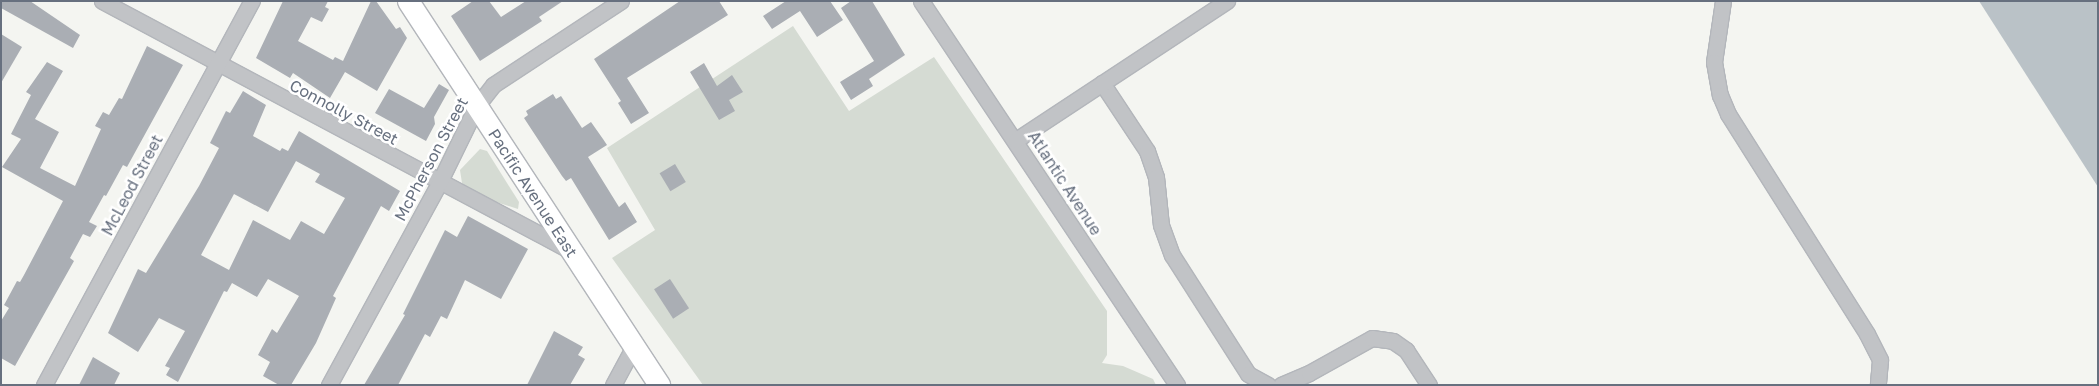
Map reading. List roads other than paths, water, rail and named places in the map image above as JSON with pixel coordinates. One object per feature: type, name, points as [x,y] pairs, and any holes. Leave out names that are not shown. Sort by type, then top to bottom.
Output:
[{"type":"street","name":"Connolly Street","points":[[102,1],[439,183],[571,251]]},
{"type":"street","name":"McLeod Street","points":[[44,385],[252,1]]},
{"type":"street","name":"Pacific Avenue East","points":[[408,1],[659,385]]},
{"type":"street","name":"McPherson Street","points":[[329,385],[439,183],[476,107],[493,85],[621,1]]},
{"type":"street","name":"Atlantic Avenue","points":[[921,1],[1016,140],[1177,385]]},
{"type":"street","points":[[1016,140],[1227,1]]},
{"type":"street","points":[[1723,1],[1714,62],[1722,101],[1867,334],[1880,360],[1878,385]]},
{"type":"street","points":[[1102,83],[1147,151],[1156,177],[1161,225],[1172,255],[1248,374],[1268,385]]},
{"type":"street","points":[[1281,385],[1309,373],[1372,338],[1393,341],[1406,350],[1429,385]]},
{"type":"street","points":[[613,385],[634,346]]}]
